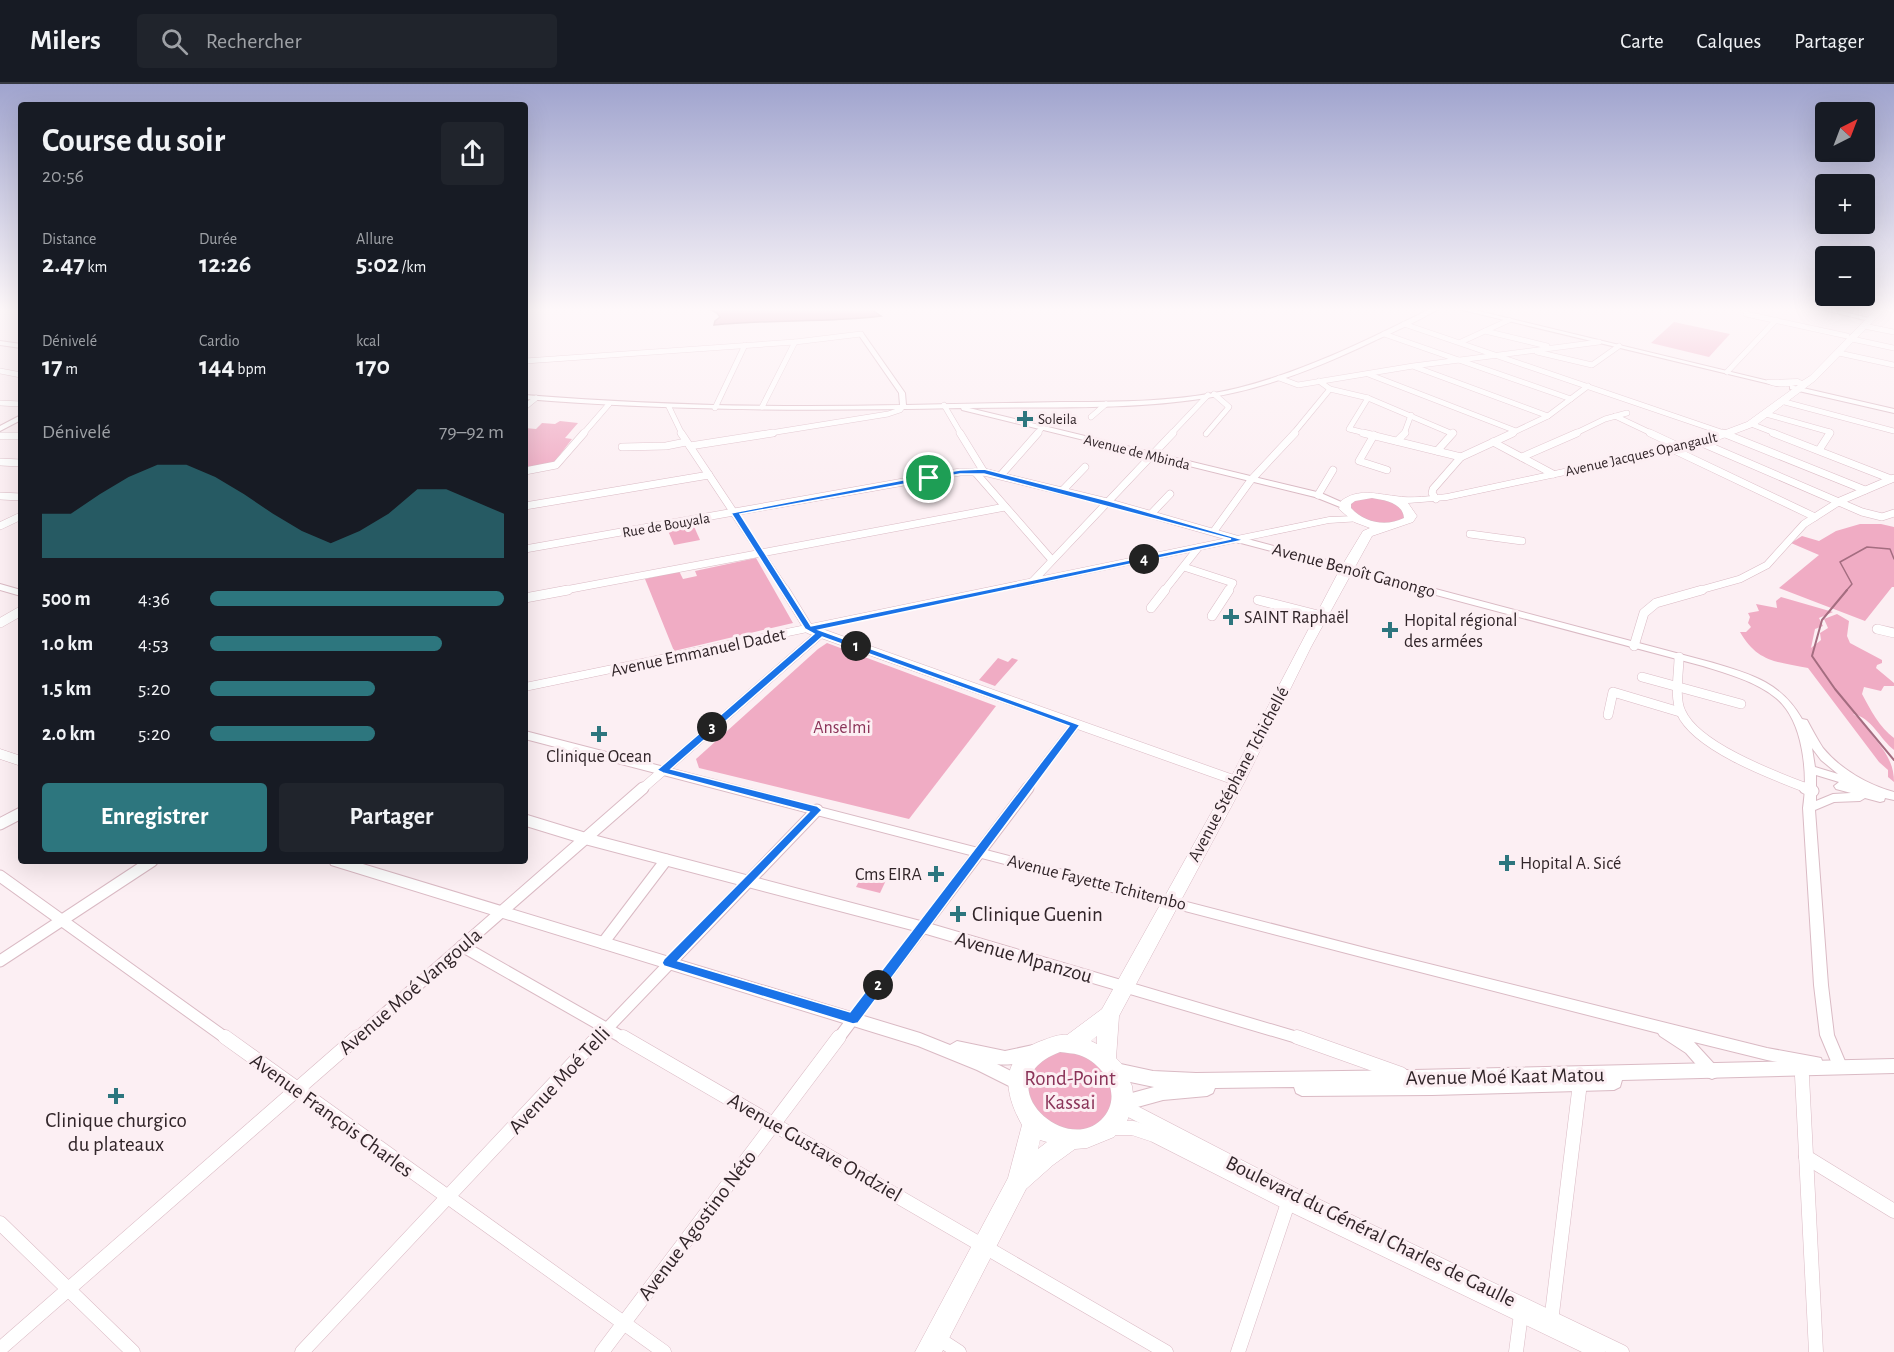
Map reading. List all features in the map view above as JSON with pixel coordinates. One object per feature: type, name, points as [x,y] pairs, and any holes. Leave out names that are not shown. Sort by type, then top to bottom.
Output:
[{"type":"highway","points":[[1770,382],[1788,384],[1793,391],[1818,367]]},
{"type":"highway","name":"Avenue Jacques Opangault","points":[[1432,500],[1702,443],[1751,424],[1822,367]]},
{"type":"highway","points":[[1372,495],[1395,500],[1432,500],[1403,524],[1384,526],[1362,525],[1347,504],[1372,495]]},
{"type":"highway","points":[[1395,500],[1409,510],[1411,516]]},
{"type":"highway","name":"Avenue Stéphane Tchichellé","points":[[1073,1043],[1109,1015],[1238,781],[1346,569],[1362,525]]},
{"type":"highway","name":"Avenue Stéphane Tchichellé","points":[[1109,1015],[1111,1065]]},
{"type":"highway","points":[[1073,1043],[1085,1046],[1111,1065],[1122,1087],[1122,1104],[1117,1118],[1108,1128],[1085,1138],[1071,1139],[1045,1131],[1034,1123],[1020,1104],[1017,1082],[1020,1070],[1037,1050],[1048,1045],[1073,1043]]},
{"type":"highway","points":[[932,1345],[1018,1181],[1034,1123]]},
{"type":"highway","points":[[1018,1181],[1045,1157],[1071,1139]]},
{"type":"main road","points":[[1793,391],[1894,411]]},
{"type":"main road","name":"Avenue Emmanuel Dadet","points":[[1329,520],[1347,504]]},
{"type":"main road","name":"Avenue Emmanuel Dadet","points":[[528,686],[815,631],[1032,582],[1329,520],[1362,525]]},
{"type":"main road","points":[[0,754],[18,760]]},
{"type":"main road","points":[[359,864],[502,912],[920,1040],[983,1065],[1017,1082]]},
{"type":"main road","points":[[920,1040],[1005,1058],[1037,1050]]},
{"type":"main road","name":"Avenue Moé Kaat Matou","points":[[1111,1065],[1154,1079],[1196,1081],[1712,1072],[1836,1066],[1894,1066]]},
{"type":"main road","name":"Avenue Moé Kaat Matou","points":[[1122,1104],[1153,1094],[1202,1088],[1432,1087],[1894,1073]]},
{"type":"street","points":[[715,408],[734,367]]},
{"type":"street","points":[[762,407],[782,367]]},
{"type":"street","points":[[622,447],[688,444],[888,414],[900,410],[903,406],[902,393],[884,367]]},
{"type":"street","points":[[528,397],[609,404],[715,408],[1106,404],[1164,401],[1211,395],[1256,385],[1305,367]]},
{"type":"street","points":[[1279,378],[1298,385],[1405,367]]},
{"type":"street","points":[[1416,367],[1548,417]]},
{"type":"street","points":[[1479,367],[1571,399]]},
{"type":"street","points":[[1533,367],[1727,434],[1865,490]]},
{"type":"street","points":[[1707,367],[1770,382]]},
{"type":"street","points":[[1727,372],[1732,367]]},
{"type":"street","points":[[0,371],[18,374]]},
{"type":"street","points":[[1366,373],[1516,431]]},
{"type":"street","points":[[1319,381],[1330,390],[1368,398],[1454,433],[1437,451]]},
{"type":"street","points":[[1432,500],[1434,489],[1461,457],[1548,417],[1588,386]]},
{"type":"street","points":[[1214,531],[1251,480],[1284,443],[1302,427],[1330,390]]},
{"type":"street","points":[[1793,391],[1894,431]]},
{"type":"street","points":[[1206,434],[1229,407],[1211,395]]},
{"type":"street","points":[[1032,582],[1211,395]]},
{"type":"street","points":[[528,405],[536,398]]},
{"type":"street","points":[[1368,398],[1348,428],[1461,457]]},
{"type":"street","points":[[0,402],[18,404]]},
{"type":"street","points":[[528,470],[556,465],[609,404]]},
{"type":"street","points":[[1091,417],[1106,404]]},
{"type":"street","points":[[948,405],[984,472]]},
{"type":"street","name":"Avenue de Mbinda","points":[[948,405],[1347,504]]},
{"type":"street","points":[[669,407],[688,444],[815,631],[1238,781]]},
{"type":"street","points":[[1522,457],[1540,452],[1605,419],[1627,412]]},
{"type":"street","points":[[1766,414],[1830,432],[1819,450]]},
{"type":"street","points":[[1397,441],[1404,435],[1411,415]]},
{"type":"street","points":[[1615,416],[1815,517]]},
{"type":"street","points":[[0,429],[18,419]]},
{"type":"street","points":[[1751,424],[1892,478]]},
{"type":"street","points":[[1001,475],[1041,429]]},
{"type":"street","points":[[1374,435],[1359,461],[1387,470]]},
{"type":"street","points":[[0,436],[18,436]]},
{"type":"street","points":[[1493,442],[1553,474]]},
{"type":"street","points":[[1702,443],[1873,516],[1882,518],[1894,513]]},
{"type":"street","points":[[0,462],[18,463]]},
{"type":"street","points":[[1062,491],[1086,467]]},
{"type":"street","points":[[1321,496],[1333,470]]},
{"type":"street","points":[[975,472],[1052,560]]},
{"type":"street","name":"Rue de Bouyala","points":[[528,548],[929,478],[984,472]]},
{"type":"street","name":"Avenue Benoît Ganongo","points":[[984,472],[1107,502],[1346,569],[1679,657],[1752,680],[1782,697],[1794,712],[1811,779]]},
{"type":"street","points":[[528,505],[709,475]]},
{"type":"street","points":[[1634,645],[1644,613],[1648,608],[1656,603],[1740,579],[1767,566],[1804,524],[1839,501],[1892,478]]},
{"type":"street","points":[[1880,483],[1894,488]]},
{"type":"street","points":[[1151,514],[1170,494]]},
{"type":"street","points":[[0,496],[18,497]]},
{"type":"street","points":[[528,597],[1005,507]]},
{"type":"street","points":[[0,526],[18,519]]},
{"type":"street","points":[[1470,534],[1522,541]]},
{"type":"street","points":[[1151,608],[1198,548]]},
{"type":"street","points":[[1184,567],[1233,582],[1212,616]]},
{"type":"street","points":[[0,586],[18,592]]},
{"type":"street","points":[[1258,600],[1322,616]]},
{"type":"street","points":[[0,623],[18,613]]},
{"type":"street","points":[[1877,629],[1894,633]]},
{"type":"street","name":"Avenue Moé Vangoula","points":[[0,1349],[587,839],[815,631]]},
{"type":"street","points":[[1679,657],[1680,712]]},
{"type":"street","points":[[1642,677],[1741,704]]},
{"type":"street","points":[[1608,715],[1613,692],[1680,712],[1700,732],[1731,754],[1811,779],[1888,797]]},
{"type":"street","points":[[1782,697],[1794,706],[1814,746],[1832,766],[1888,797]]},
{"type":"street","name":"Avenue Agostino Néto","points":[[602,1352],[1075,725]]},
{"type":"street","name":"Avenue Fayette Tchitembo","points":[[528,736],[1767,1054],[1836,1066]]},
{"type":"street","points":[[1811,779],[1809,808],[1821,985],[1827,1035],[1836,1066]]},
{"type":"street","points":[[1809,808],[1833,798],[1849,795],[1888,797]]},
{"type":"street","name":"Avenue Moé Telli","points":[[302,1352],[668,963],[817,810]]},
{"type":"street","points":[[0,824],[18,815]]},
{"type":"street","name":"Avenue Mpanzou","points":[[528,821],[587,839],[922,927],[1303,1039],[1414,1078]]},
{"type":"street","points":[[603,943],[666,860]]},
{"type":"street","points":[[0,961],[147,864]]},
{"type":"street","name":"Avenue François Charles","points":[[0,876],[664,1352]]},
{"type":"street","name":"Avenue Gustave Ondziel","points":[[462,946],[608,1028],[1166,1352]]},
{"type":"street","name":"Avenue Fayette Tchitembo","points":[[1634,1020],[1687,1043],[1701,1055],[1712,1072]]},
{"type":"street","points":[[1802,1076],[1816,1352]]},
{"type":"street","points":[[1551,1323],[1581,1083]]},
{"type":"street","name":"Boulevard du Général Charles de Gaulle","points":[[1122,1104],[1190,1143],[1551,1323],[1622,1352]]},
{"type":"street","name":"Boulevard du Général Charles de Gaulle","points":[[1108,1128],[1133,1128],[1154,1135],[1288,1203],[1521,1314],[1551,1323],[1598,1352]]},
{"type":"street","points":[[1806,1156],[1894,1211]]},
{"type":"street","points":[[1238,1352],[1288,1203]]},
{"type":"street","points":[[0,1223],[133,1352]]},
{"type":"street","points":[[1516,1352],[1521,1314]]},
{"type":"street","points":[[932,1345],[959,1352]]},
{"type":"green space","points":[[560,421],[578,423],[565,438],[572,439],[552,465],[528,469],[528,428],[536,429],[542,423],[555,424]]},
{"type":"green space","points":[[1372,496],[1399,504],[1408,517],[1391,523],[1378,523],[1365,519],[1350,510],[1351,502]]},
{"type":"green space","points":[[692,522],[700,540],[674,545],[666,526]]},
{"type":"green space","points":[[1860,524],[1881,524],[1894,527],[1894,587],[1865,621],[1779,588],[1819,555],[1791,543],[1802,536],[1819,541],[1836,531]]},
{"type":"green space","points":[[756,558],[793,623],[674,651],[645,579],[679,571],[683,579],[697,576],[695,571]]},
{"type":"green space","points":[[1781,597],[1833,612],[1819,618],[1823,626],[1815,629],[1811,648],[1821,640],[1820,633],[1828,628],[1824,619],[1837,614],[1849,621],[1847,636],[1850,643],[1882,660],[1876,668],[1894,683],[1894,686],[1884,686],[1881,691],[1864,687],[1862,694],[1880,724],[1894,738],[1894,750],[1865,719],[1853,714],[1864,724],[1884,751],[1892,768],[1894,782],[1888,777],[1888,770],[1879,762],[1808,668],[1777,662],[1761,655],[1753,649],[1740,632],[1746,632],[1751,627],[1748,623],[1750,617],[1748,613],[1759,611],[1756,604],[1777,608],[1776,601]]},
{"type":"green space","name":"Anselmi","points":[[827,643],[996,706],[909,819],[699,768],[696,759]]},
{"type":"green space","points":[[998,658],[1008,662],[1012,658],[1018,660],[995,686],[979,680]]},
{"type":"green space","points":[[866,868],[888,876],[880,893],[856,887]]},
{"type":"green space","name":"Rond-Point Kassai","points":[[1065,1047],[1106,1065],[1116,1106],[1097,1128],[1065,1132],[1036,1118],[1023,1077],[1028,1065]]},
{"type":"waterway","points":[[1846,591],[1852,584],[1840,562],[1867,547],[1890,549],[1894,559]]},
{"type":"waterway","points":[[1847,590],[1822,620],[1812,656],[1835,689],[1894,760]]},
{"type":"place","name":"Soleila","points":[[1025,419]]},
{"type":"place","name":"SAINT Raphaël","points":[[1231,617]]},
{"type":"place","name":"Hopital régional des armées","points":[[1390,630]]},
{"type":"place","name":"Clinique Ocean","points":[[599,734]]},
{"type":"place","name":"Hopital A. Sicé","points":[[1507,863]]},
{"type":"place","name":"Cms EIRA","points":[[936,874]]},
{"type":"place","name":"Clinique Guenin","points":[[958,914]]},
{"type":"place","name":"Clinique churgico du plateaux","points":[[116,1096]]},
{"type":"route","points":[[929,478],[735,513],[809,629],[1075,725],[853,1019],[668,963],[817,810],[663,770],[806,645],[821,633],[809,629],[1240,540],[1214,531],[1001,475],[960,472],[929,478]]}]
